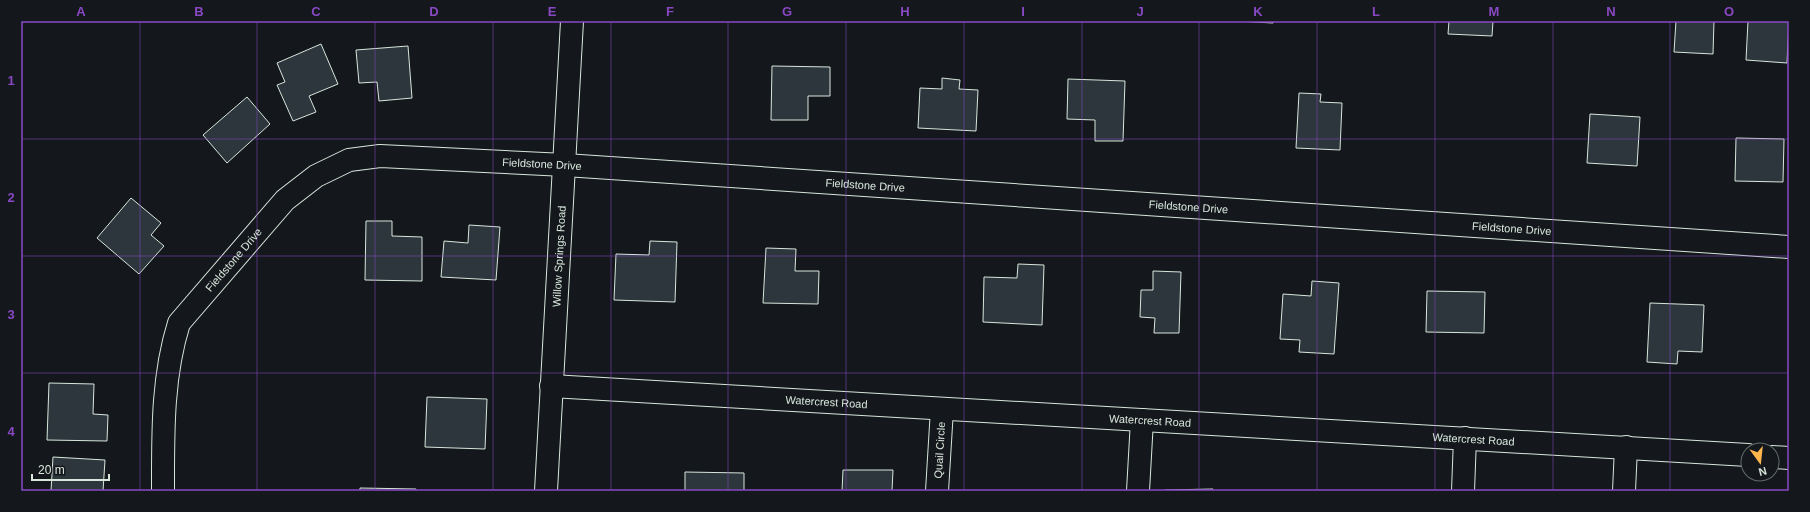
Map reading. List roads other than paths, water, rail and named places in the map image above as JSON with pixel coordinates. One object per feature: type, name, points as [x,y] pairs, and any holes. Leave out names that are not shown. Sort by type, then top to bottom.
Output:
[{"type":"street","name":"Willow Springs Road","points":[[546,491],[572,21]]},
{"type":"street","name":"Fieldstone Drive","points":[[163,491],[166,383],[171,349],[179,323],[285,200],[316,176],[349,160],[380,156],[565,165],[1789,247]]},
{"type":"street","name":"Watercrest Road","points":[[551,386],[1740,454]]},
{"type":"street","name":"Quail Circle","points":[[937,491],[942,409]]},
{"type":"street","points":[[1138,491],[1142,420]]},
{"type":"street","points":[[1463,491],[1465,438]]},
{"type":"street","points":[[1624,491],[1626,447]]}]
